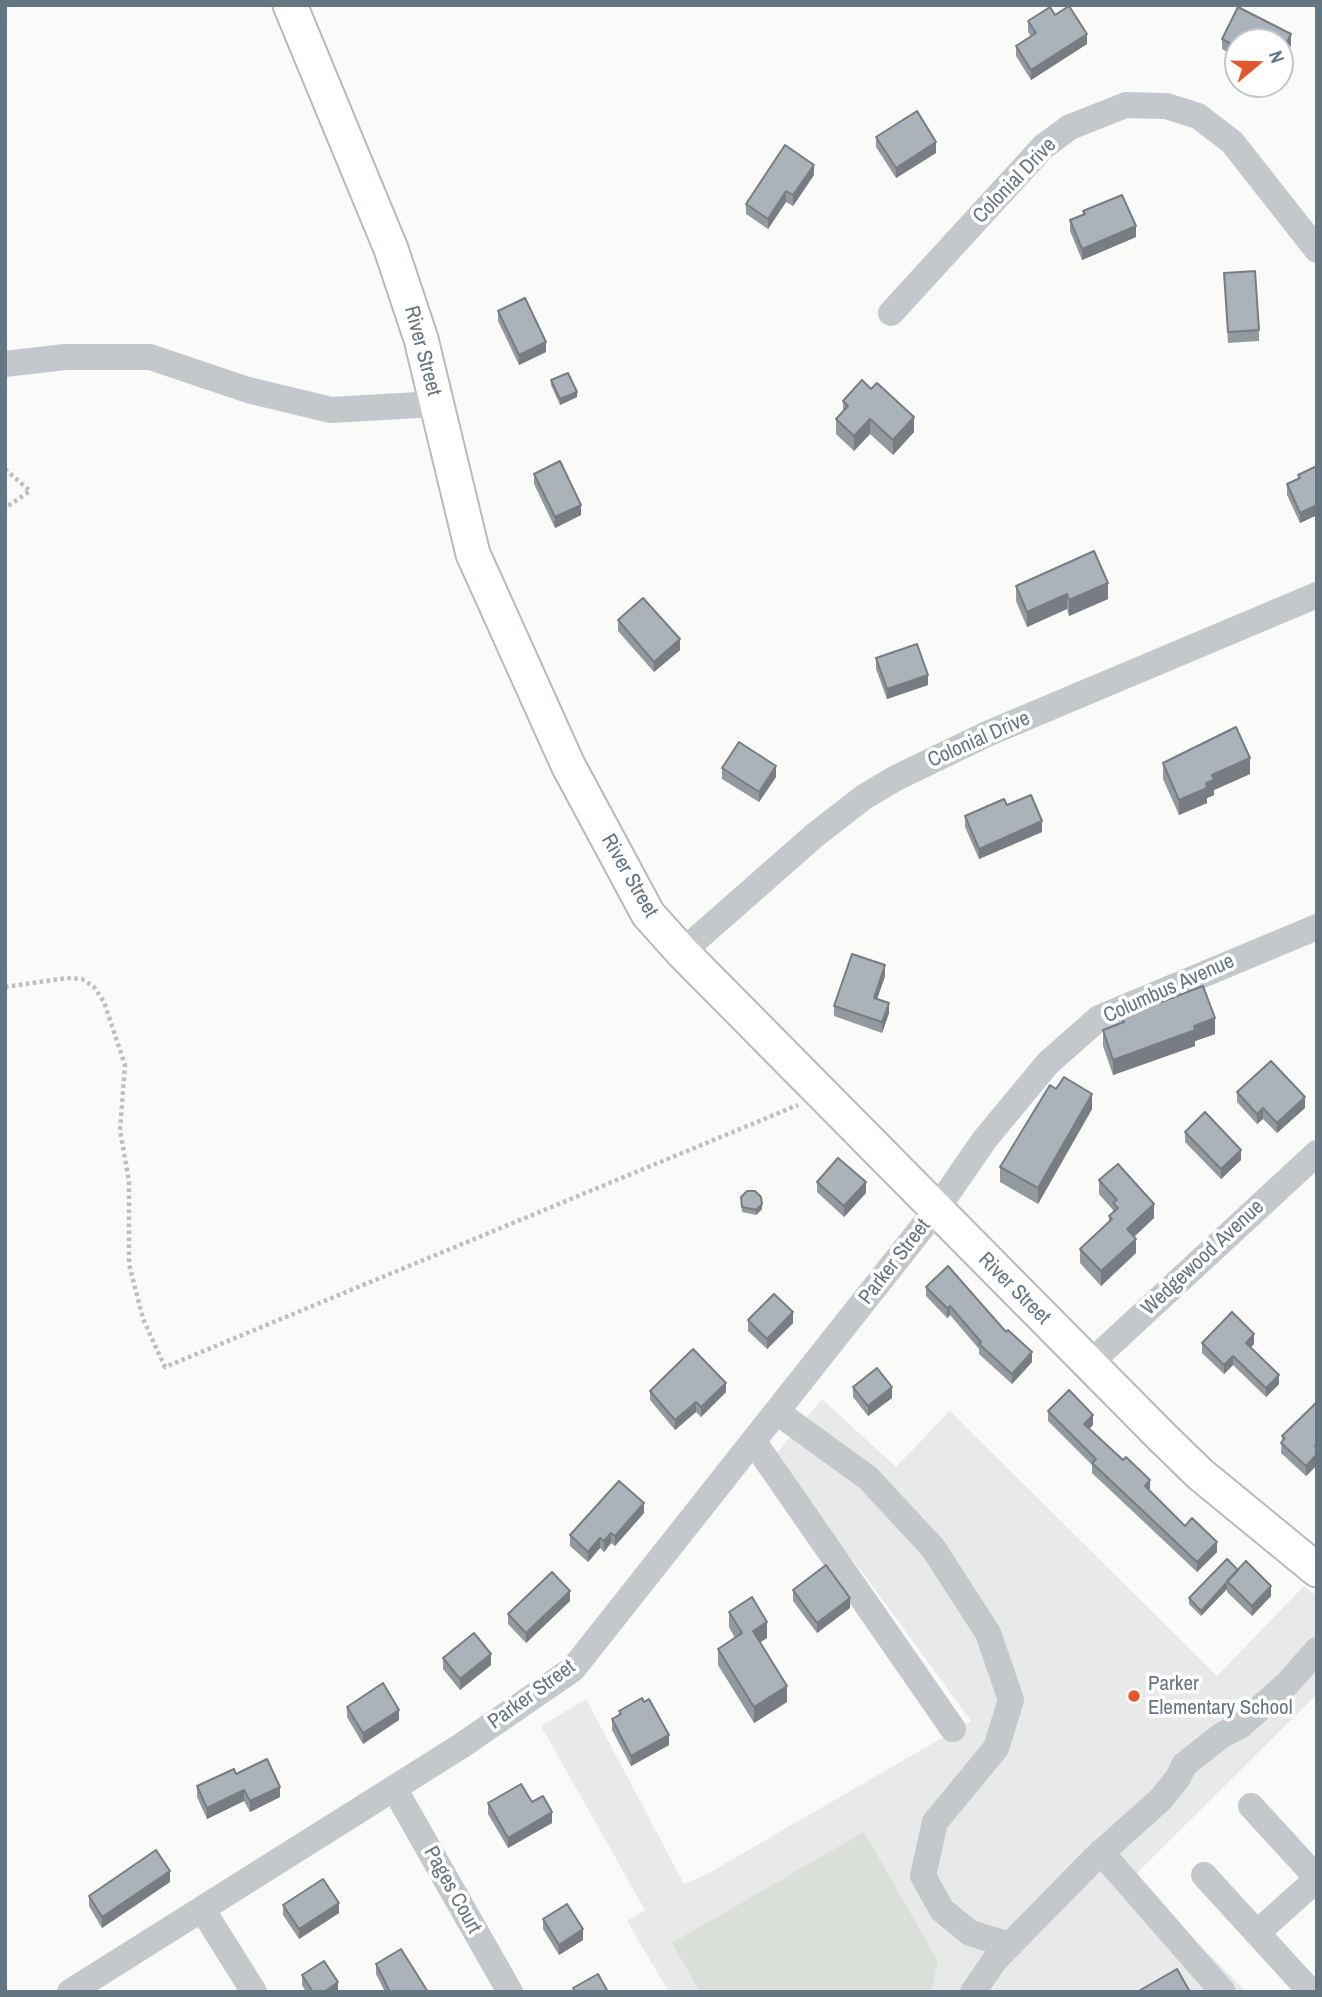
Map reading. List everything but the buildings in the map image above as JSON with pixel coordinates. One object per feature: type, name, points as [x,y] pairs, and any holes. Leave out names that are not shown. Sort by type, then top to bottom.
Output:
[{"type":"main road","name":"River Street","points":[[290,5],[391,249],[421,340],[473,554],[568,765],[648,914],[682,952],[936,1210],[1200,1474],[1317,1570]]},
{"type":"street","name":"Colonial Drive","points":[[891,313],[1043,147],[1070,127],[1126,105],[1166,106],[1198,116],[1224,135],[1317,250]]},
{"type":"street","points":[[5,364],[65,357],[150,357],[248,390],[331,410],[436,404]]},
{"type":"street","name":"Colonial Drive","points":[[682,952],[816,835],[864,797],[897,778],[987,734],[1317,595]]},
{"type":"street","name":"Columbus Avenue","points":[[936,1210],[985,1139],[1048,1063],[1099,1018],[1317,927]]},
{"type":"street","name":"Wedgewood Avenue","points":[[1089,1364],[1317,1153]]},
{"type":"street","name":"Parker Street","points":[[70,1992],[394,1788],[573,1669],[936,1210]]},
{"type":"street","points":[[777,1412],[868,1478],[933,1548],[988,1633],[1011,1700],[996,1748],[935,1822],[923,1876],[942,1910],[970,1933],[1010,1945]]},
{"type":"street","points":[[754,1442],[953,1729]]},
{"type":"street","points":[[973,1992],[1010,1945],[1101,1852],[1160,1800],[1178,1778],[1184,1765],[1222,1735],[1240,1726],[1287,1684],[1317,1650]]},
{"type":"street","name":"Pages Court","points":[[394,1788],[510,1992]]},
{"type":"street","points":[[1251,1806],[1317,1879],[1258,1933]]},
{"type":"street","points":[[1101,1852],[1223,1992]]},
{"type":"street","points":[[1204,1875],[1311,1992]]},
{"type":"street","points":[[202,1909],[254,1992]]},
{"type":"path","points":[[5,469],[30,491],[5,508]]},
{"type":"path","points":[[5,987],[67,978],[82,979],[94,987],[104,1002],[125,1065],[120,1130],[129,1181],[130,1264],[143,1319],[165,1367],[822,1094]]},
{"type":"shaded area","name":"Parker Elementary School","points":[[822,1399],[896,1467],[950,1411],[1217,1676],[1304,1586],[1317,1596],[1317,1694],[1132,1878],[1247,1992],[669,1992],[627,1921],[645,1910],[541,1726],[586,1699],[684,1884],[707,1874],[971,1721],[863,1573],[771,1460]]},
{"type":"shaded area","points":[[864,1832],[938,1961],[931,1992],[700,1992],[672,1943]]},
{"type":"place","name":"Parker Elementary School","points":[[1134,1696]]}]
